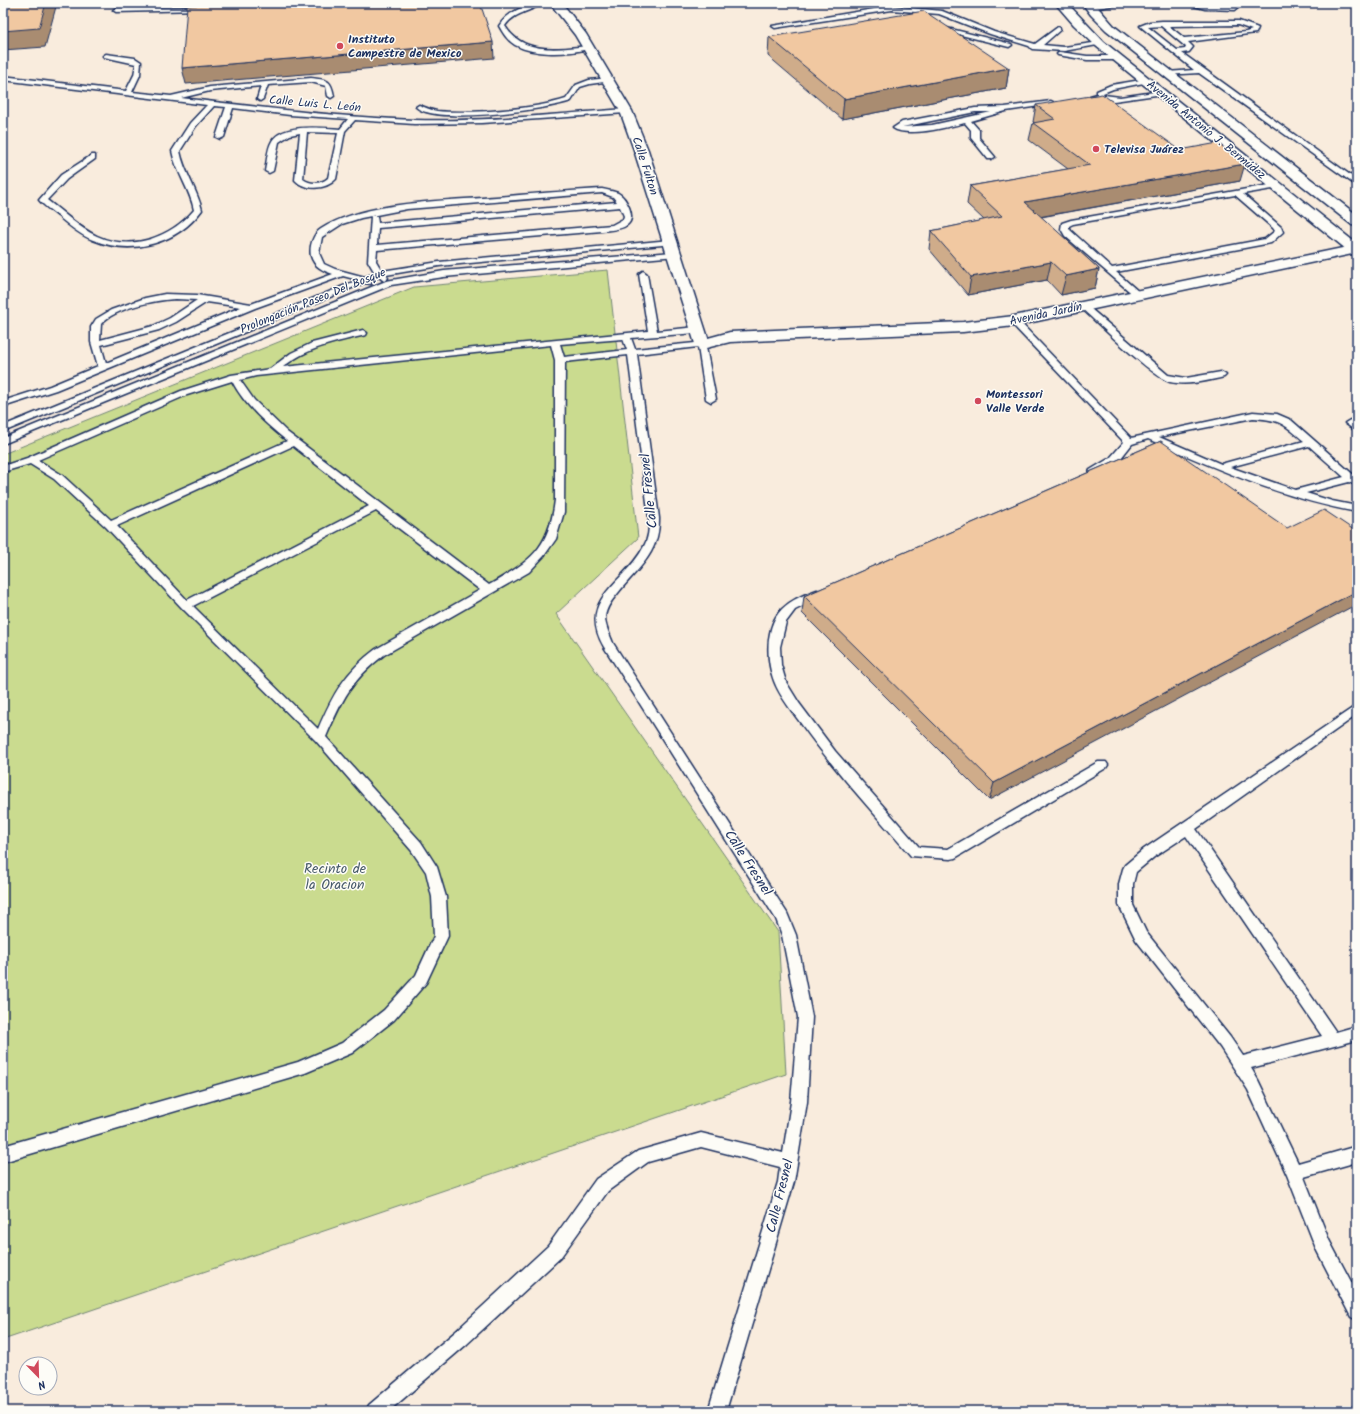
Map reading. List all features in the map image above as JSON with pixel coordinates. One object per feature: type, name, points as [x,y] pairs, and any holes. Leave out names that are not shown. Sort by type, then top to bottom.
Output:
[{"type":"main road","name":"Calle Fulton","points":[[556,3],[580,34],[587,48],[609,80],[626,110],[672,248],[699,337]]},
{"type":"main road","name":"Avenida Antonio J. Bermúdez","points":[[1061,3],[1078,23],[1100,44],[1356,250]]},
{"type":"main road","name":"Avenida Antonio J. Bermúdez","points":[[1089,5],[1110,28],[1167,74],[1257,145],[1353,216]]},
{"type":"main road","points":[[1147,81],[1161,84],[1191,103],[1214,111]]},
{"type":"main road","points":[[1183,112],[1202,118],[1232,141],[1257,145]]},
{"type":"main road","name":"Avenida Jardín","points":[[699,337],[730,338],[930,329],[1014,321],[1136,294],[1356,250]]},
{"type":"lane","points":[[540,3],[504,21],[502,26],[504,30],[520,43],[535,50],[587,48]]},
{"type":"lane","points":[[1089,5],[1127,3]]},
{"type":"lane","points":[[1186,3],[1205,7],[1235,8]]},
{"type":"lane","points":[[116,10],[210,8]]},
{"type":"lane","points":[[775,26],[892,8],[940,12],[1032,47],[1064,49],[1100,44]]},
{"type":"lane","points":[[903,9],[920,18]]},
{"type":"lane","points":[[1162,23],[1184,40],[1190,47],[1190,50],[1177,52]]},
{"type":"lane","points":[[1184,40],[1246,34],[1254,32],[1256,29],[1239,23],[1162,23],[1143,26],[1200,71],[1357,184]]},
{"type":"lane","points":[[937,26],[980,40],[1032,47],[1087,58],[1117,58]]},
{"type":"lane","points":[[1032,47],[1058,29]]},
{"type":"lane","points":[[106,56],[135,60],[140,63],[137,75],[128,94]]},
{"type":"lane","points":[[1167,74],[1200,71]]},
{"type":"lane","name":"Calle Luis L. León","points":[[3,78],[230,107],[354,118],[443,123],[626,110]]},
{"type":"lane","points":[[169,98],[210,89],[322,80],[329,85],[331,96]]},
{"type":"lane","points":[[419,107],[431,112],[449,113],[548,105],[570,100],[575,89],[583,84],[609,80]]},
{"type":"lane","points":[[1101,95],[1099,92],[1106,89],[1147,81]]},
{"type":"lane","points":[[260,99],[266,84]]},
{"type":"lane","points":[[1086,97],[1101,95],[1115,99],[1161,93]]},
{"type":"lane","points":[[1005,109],[966,120],[908,131],[897,128],[902,124],[961,112],[984,109],[1005,109],[1057,102]]},
{"type":"lane","points":[[92,157],[64,178],[43,200],[80,230],[108,243],[127,245],[143,243],[168,235],[191,219],[198,210],[193,192],[179,168],[176,151],[193,125],[211,105]]},
{"type":"lane","points":[[220,137],[230,107]]},
{"type":"lane","points":[[304,131],[299,180],[304,184],[324,184],[332,179],[342,131],[354,118]]},
{"type":"lane","points":[[966,120],[975,130],[975,138],[991,157]]},
{"type":"lane","points":[[269,171],[276,141],[287,133],[304,131],[342,131]]},
{"type":"lane","points":[[1136,294],[1068,234],[1065,229],[1065,225],[1071,222],[1275,186]]},
{"type":"lane","points":[[374,248],[617,227],[626,223],[629,218],[623,204],[616,195],[602,191],[438,203],[375,213],[331,226],[323,231],[317,239],[316,260],[327,269],[346,272],[364,279],[376,287]]},
{"type":"lane","points":[[1110,271],[1254,244],[1275,237],[1279,232],[1277,227],[1237,193]]},
{"type":"lane","points":[[374,226],[623,204]]},
{"type":"lane","points":[[375,213],[372,261],[379,274],[389,282]]},
{"type":"lane","name":"Prolongación Paseo Del Bosque","points":[[3,429],[379,274],[439,264],[672,248]]},
{"type":"lane","name":"Prolongación Paseo Del Bosque","points":[[3,441],[389,282],[444,274],[672,248]]},
{"type":"lane","points":[[3,404],[34,395],[252,306],[346,272]]},
{"type":"lane","points":[[643,274],[653,334]]},
{"type":"lane","points":[[102,366],[96,344],[95,327],[98,321],[112,312],[151,299],[166,297],[252,306]]},
{"type":"lane","points":[[96,344],[156,328],[173,320],[205,300]]},
{"type":"lane","points":[[1084,306],[1165,377],[1176,381],[1188,382],[1221,375]]},
{"type":"lane","points":[[1014,321],[1129,442]]},
{"type":"lane","points":[[273,371],[301,350],[329,340],[364,333]]},
{"type":"lane","points":[[3,470],[31,460],[184,393],[234,377],[273,371],[555,342],[653,334],[699,337]]},
{"type":"lane","name":"Calle Fresnel","points":[[626,336],[632,352],[654,518],[653,537],[637,564],[604,604],[600,616],[601,623],[608,644],[766,888],[782,917],[789,935],[805,1017],[799,1102],[786,1182],[717,1411]]},
{"type":"lane","points":[[560,360],[632,352],[699,337]]},
{"type":"lane","points":[[699,337],[711,399]]},
{"type":"lane","points":[[320,738],[343,687],[360,666],[380,652],[525,569],[542,554],[553,538],[558,519],[560,500],[560,360],[555,342]]},
{"type":"lane","points":[[234,377],[245,398],[294,442],[376,507],[488,590]]},
{"type":"lane","points":[[1082,477],[1114,460],[1129,442],[1149,436],[1220,421],[1264,415],[1278,417],[1288,422],[1354,481]]},
{"type":"lane","points":[[1149,436],[1220,467],[1330,504],[1357,509]]},
{"type":"lane","points":[[110,525],[294,442]]},
{"type":"lane","points":[[1220,467],[1312,442]]},
{"type":"lane","points":[[3,1154],[300,1068],[347,1048],[389,1015],[421,979],[441,936],[439,897],[432,871],[416,846],[320,738],[186,605],[110,525],[58,477],[31,460]]},
{"type":"lane","points":[[1295,493],[1354,481]]},
{"type":"lane","points":[[186,605],[376,507]]},
{"type":"lane","points":[[828,589],[800,602],[785,613],[778,626],[774,642],[775,665],[780,682],[822,746],[916,852],[950,854],[1102,765]]},
{"type":"lane","points":[[1357,709],[1188,828],[1149,853],[1130,869],[1126,884],[1126,905],[1141,936],[1240,1064],[1253,1085],[1294,1172],[1323,1245],[1357,1311]]},
{"type":"lane","points":[[1188,828],[1333,1040]]},
{"type":"lane","points":[[1240,1064],[1357,1033]]},
{"type":"lane","points":[[374,1411],[461,1338],[554,1252],[602,1185],[644,1156],[701,1140],[790,1162]]},
{"type":"lane","points":[[1294,1172],[1357,1154]]},
{"type":"green space","name":"Recinto de la Oracion","points":[[608,270],[638,538],[556,614],[778,932],[786,1074],[3,1340],[3,454],[414,287]]},
{"type":"building","points":[[3,3],[46,3],[39,28],[3,31]]},
{"type":"building","name":"Instituto Campestre de Mexico","points":[[220,3],[480,3],[493,42],[182,68],[187,6]]},
{"type":"building","points":[[924,11],[1009,68],[844,99],[769,37]]},
{"type":"building","points":[[1102,94],[1180,150],[1218,143],[1245,164],[1025,202],[1099,269],[1066,276],[1051,262],[971,277],[931,231],[1002,216],[970,186],[1090,165],[1033,123],[1055,119],[1036,105]]},
{"type":"building","points":[[1161,441],[1287,528],[1324,510],[1357,532],[1357,591],[994,783],[804,596]]},
{"type":"place","name":"Instituto Campestre de Mexico","points":[[340,46]]},
{"type":"place","name":"Televisa Juárez","points":[[1096,149]]},
{"type":"place","name":"Montessori Valle Verde","points":[[978,401]]}]
